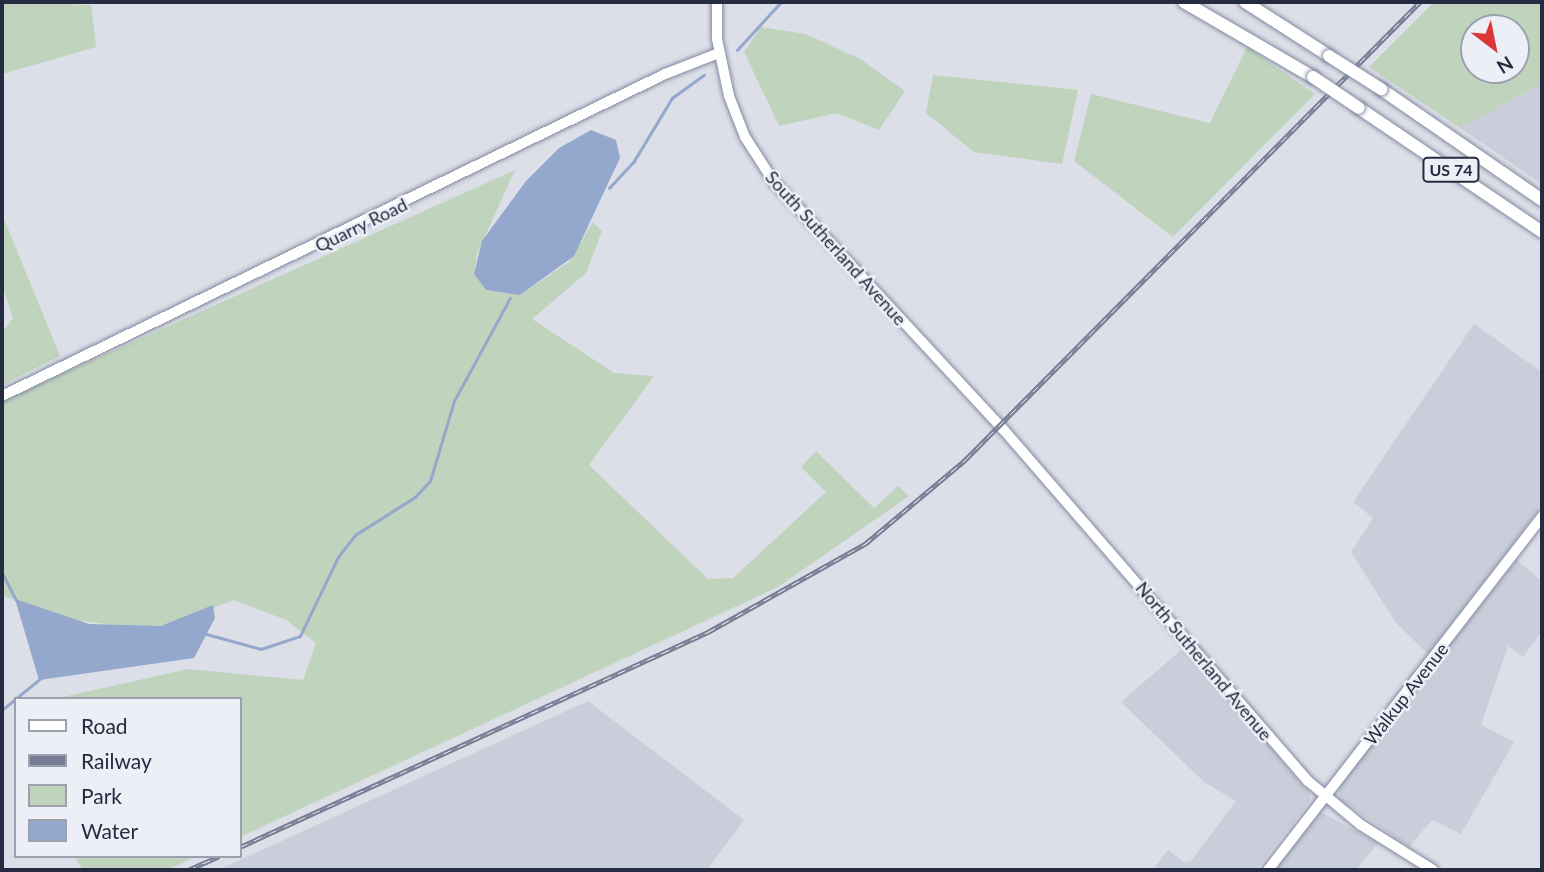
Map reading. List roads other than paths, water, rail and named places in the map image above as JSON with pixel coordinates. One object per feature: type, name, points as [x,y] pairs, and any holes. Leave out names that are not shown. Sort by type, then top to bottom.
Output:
[{"type":"highway","name":"US 74","points":[[1184,2],[1313,77],[1542,232]]},
{"type":"highway","name":"US 74","points":[[1245,2],[1381,89],[1542,200]]},
{"type":"street","name":"South Sutherland Avenue","points":[[717,2],[719,53],[745,138],[767,173],[999,425]]},
{"type":"street","name":"Quarry Road","points":[[2,396],[654,79],[719,53]]},
{"type":"street","name":"North Sutherland Avenue","points":[[999,425],[1324,795],[1433,870]]},
{"type":"street","name":"Walkup Avenue","points":[[1268,870],[1542,517]]},
{"type":"water","points":[[591,130],[616,140],[620,158],[574,256],[520,295],[486,290],[474,274],[482,241],[526,181],[559,148]]},
{"type":"water","points":[[15,599],[89,624],[161,626],[213,605],[215,618],[194,658],[39,680]]},
{"type":"waterway","points":[[737,50],[781,2]]},
{"type":"waterway","points":[[609,188],[634,161],[672,98],[704,75]]},
{"type":"waterway","points":[[203,633],[261,649],[300,636],[338,557],[355,535],[415,497],[430,481],[454,401],[510,298]]},
{"type":"waterway","points":[[2,572],[16,600]]},
{"type":"waterway","points":[[18,697],[41,678]]},
{"type":"waterway","points":[[2,710],[14,700]]},
{"type":"railway","points":[[242,846],[708,632],[865,544],[965,460],[1420,2]]},
{"type":"railway","points":[[188,870],[215,858]]}]
